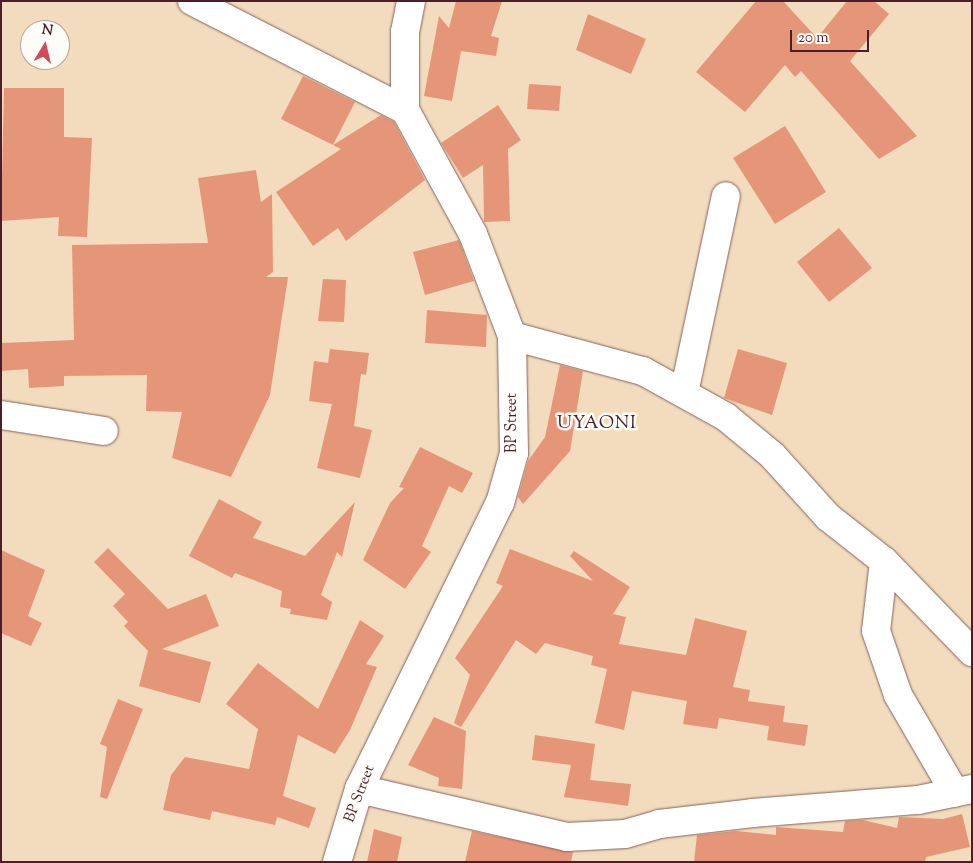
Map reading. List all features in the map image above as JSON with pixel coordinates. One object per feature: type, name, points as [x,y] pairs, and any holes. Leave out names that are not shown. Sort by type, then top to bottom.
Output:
[{"type":"street","points":[[192,1],[405,110]]},
{"type":"street","name":"BP Street","points":[[337,862],[359,789],[500,503],[514,453],[512,336],[473,234],[405,110],[405,32],[411,1]]},
{"type":"street","points":[[684,393],[726,196]]},
{"type":"street","points":[[512,336],[643,370],[726,417],[772,455],[828,517],[884,561],[972,652]]},
{"type":"street","points":[[1,414],[104,430]]},
{"type":"street","points":[[359,789],[567,837],[625,834],[659,824],[752,813],[918,800],[963,791],[898,695],[876,631],[884,561]]},
{"type":"building","points":[[456,1],[502,1],[491,36],[499,38],[496,56],[461,51],[452,101],[424,96],[439,16],[449,28]]},
{"type":"building","points":[[756,1],[783,1],[817,38],[847,1],[874,1],[889,14],[850,61],[917,136],[879,159],[801,71],[795,77],[785,65],[745,112],[696,72]]},
{"type":"building","points":[[588,14],[646,39],[631,74],[576,50]]},
{"type":"building","points":[[303,76],[355,102],[333,145],[281,119]]},
{"type":"building","points":[[529,84],[561,86],[559,111],[527,109]]},
{"type":"building","points":[[4,88],[64,88],[64,137],[92,138],[87,237],[58,236],[59,217],[1,221]]},
{"type":"building","points":[[498,105],[521,140],[508,149],[510,221],[484,222],[483,165],[463,178],[441,143]]},
{"type":"building","points":[[381,115],[394,122],[425,180],[346,241],[338,228],[313,246],[276,192],[341,149],[333,145]]},
{"type":"building","points":[[785,126],[826,192],[775,224],[733,158]]},
{"type":"building","points":[[256,170],[261,202],[272,194],[273,272],[266,277],[288,277],[270,395],[231,477],[172,458],[182,412],[146,411],[147,375],[64,376],[64,386],[29,388],[28,369],[1,371],[1,343],[74,340],[72,245],[208,243],[198,178]]},
{"type":"building","points":[[839,228],[872,268],[829,302],[797,262]]},
{"type":"building","points":[[459,240],[474,281],[425,295],[413,252]]},
{"type":"building","points":[[323,279],[346,280],[344,322],[318,321]]},
{"type":"building","points":[[427,310],[487,315],[486,347],[425,343]]},
{"type":"building","points":[[330,349],[369,353],[366,375],[361,374],[354,426],[372,430],[360,478],[317,468],[332,404],[309,401],[314,361],[328,363]]},
{"type":"building","points":[[738,349],[787,363],[772,415],[724,398]]},
{"type":"building","points":[[560,365],[583,371],[570,451],[523,504],[518,497],[528,461],[545,437]]},
{"type":"building","points":[[420,447],[473,473],[462,493],[449,486],[422,546],[431,552],[405,589],[363,560],[390,503],[404,488],[399,487]]},
{"type":"building","points":[[219,499],[262,522],[253,538],[305,556],[355,502],[342,557],[337,552],[321,595],[332,602],[327,620],[290,614],[291,609],[280,607],[282,591],[235,573],[232,578],[189,556]]},
{"type":"building","points":[[108,548],[168,609],[206,594],[219,626],[162,649],[211,662],[200,703],[139,686],[148,651],[124,626],[128,622],[113,606],[125,594],[94,562]]},
{"type":"building","points":[[510,549],[593,581],[570,556],[574,551],[630,587],[613,614],[626,617],[619,644],[686,655],[695,618],[747,631],[733,687],[750,690],[748,701],[785,706],[783,722],[808,725],[805,746],[767,740],[769,726],[719,718],[717,729],[683,724],[687,701],[632,691],[624,730],[595,723],[607,669],[591,665],[593,656],[545,643],[536,654],[516,640],[461,727],[454,723],[470,675],[455,658],[503,586],[496,583]]},
{"type":"building","points":[[1,550],[45,570],[28,616],[42,623],[31,646],[1,633]]},
{"type":"building","points":[[360,620],[384,636],[366,664],[377,667],[350,730],[335,754],[298,735],[283,796],[316,808],[309,828],[277,817],[275,825],[212,811],[210,820],[163,810],[171,775],[185,757],[249,769],[258,729],[226,704],[258,663],[318,709]]},
{"type":"building","points":[[118,699],[143,709],[107,799],[100,797],[107,747],[100,744]]},
{"type":"building","points":[[434,717],[466,731],[462,789],[438,786],[439,778],[408,765]]},
{"type":"building","points":[[535,735],[595,744],[590,780],[631,784],[628,806],[564,797],[571,765],[532,760]]},
{"type":"building","points":[[962,814],[970,847],[926,857],[925,862],[694,862],[697,835],[736,831],[776,835],[776,827],[843,832],[845,821],[863,820],[897,828],[899,817],[943,819]]},
{"type":"building","points":[[374,829],[402,837],[397,862],[367,862]]},
{"type":"building","points":[[472,831],[573,852],[571,862],[465,862]]},
{"type":"district","name":"UYAONI","points":[[597,424]]}]
